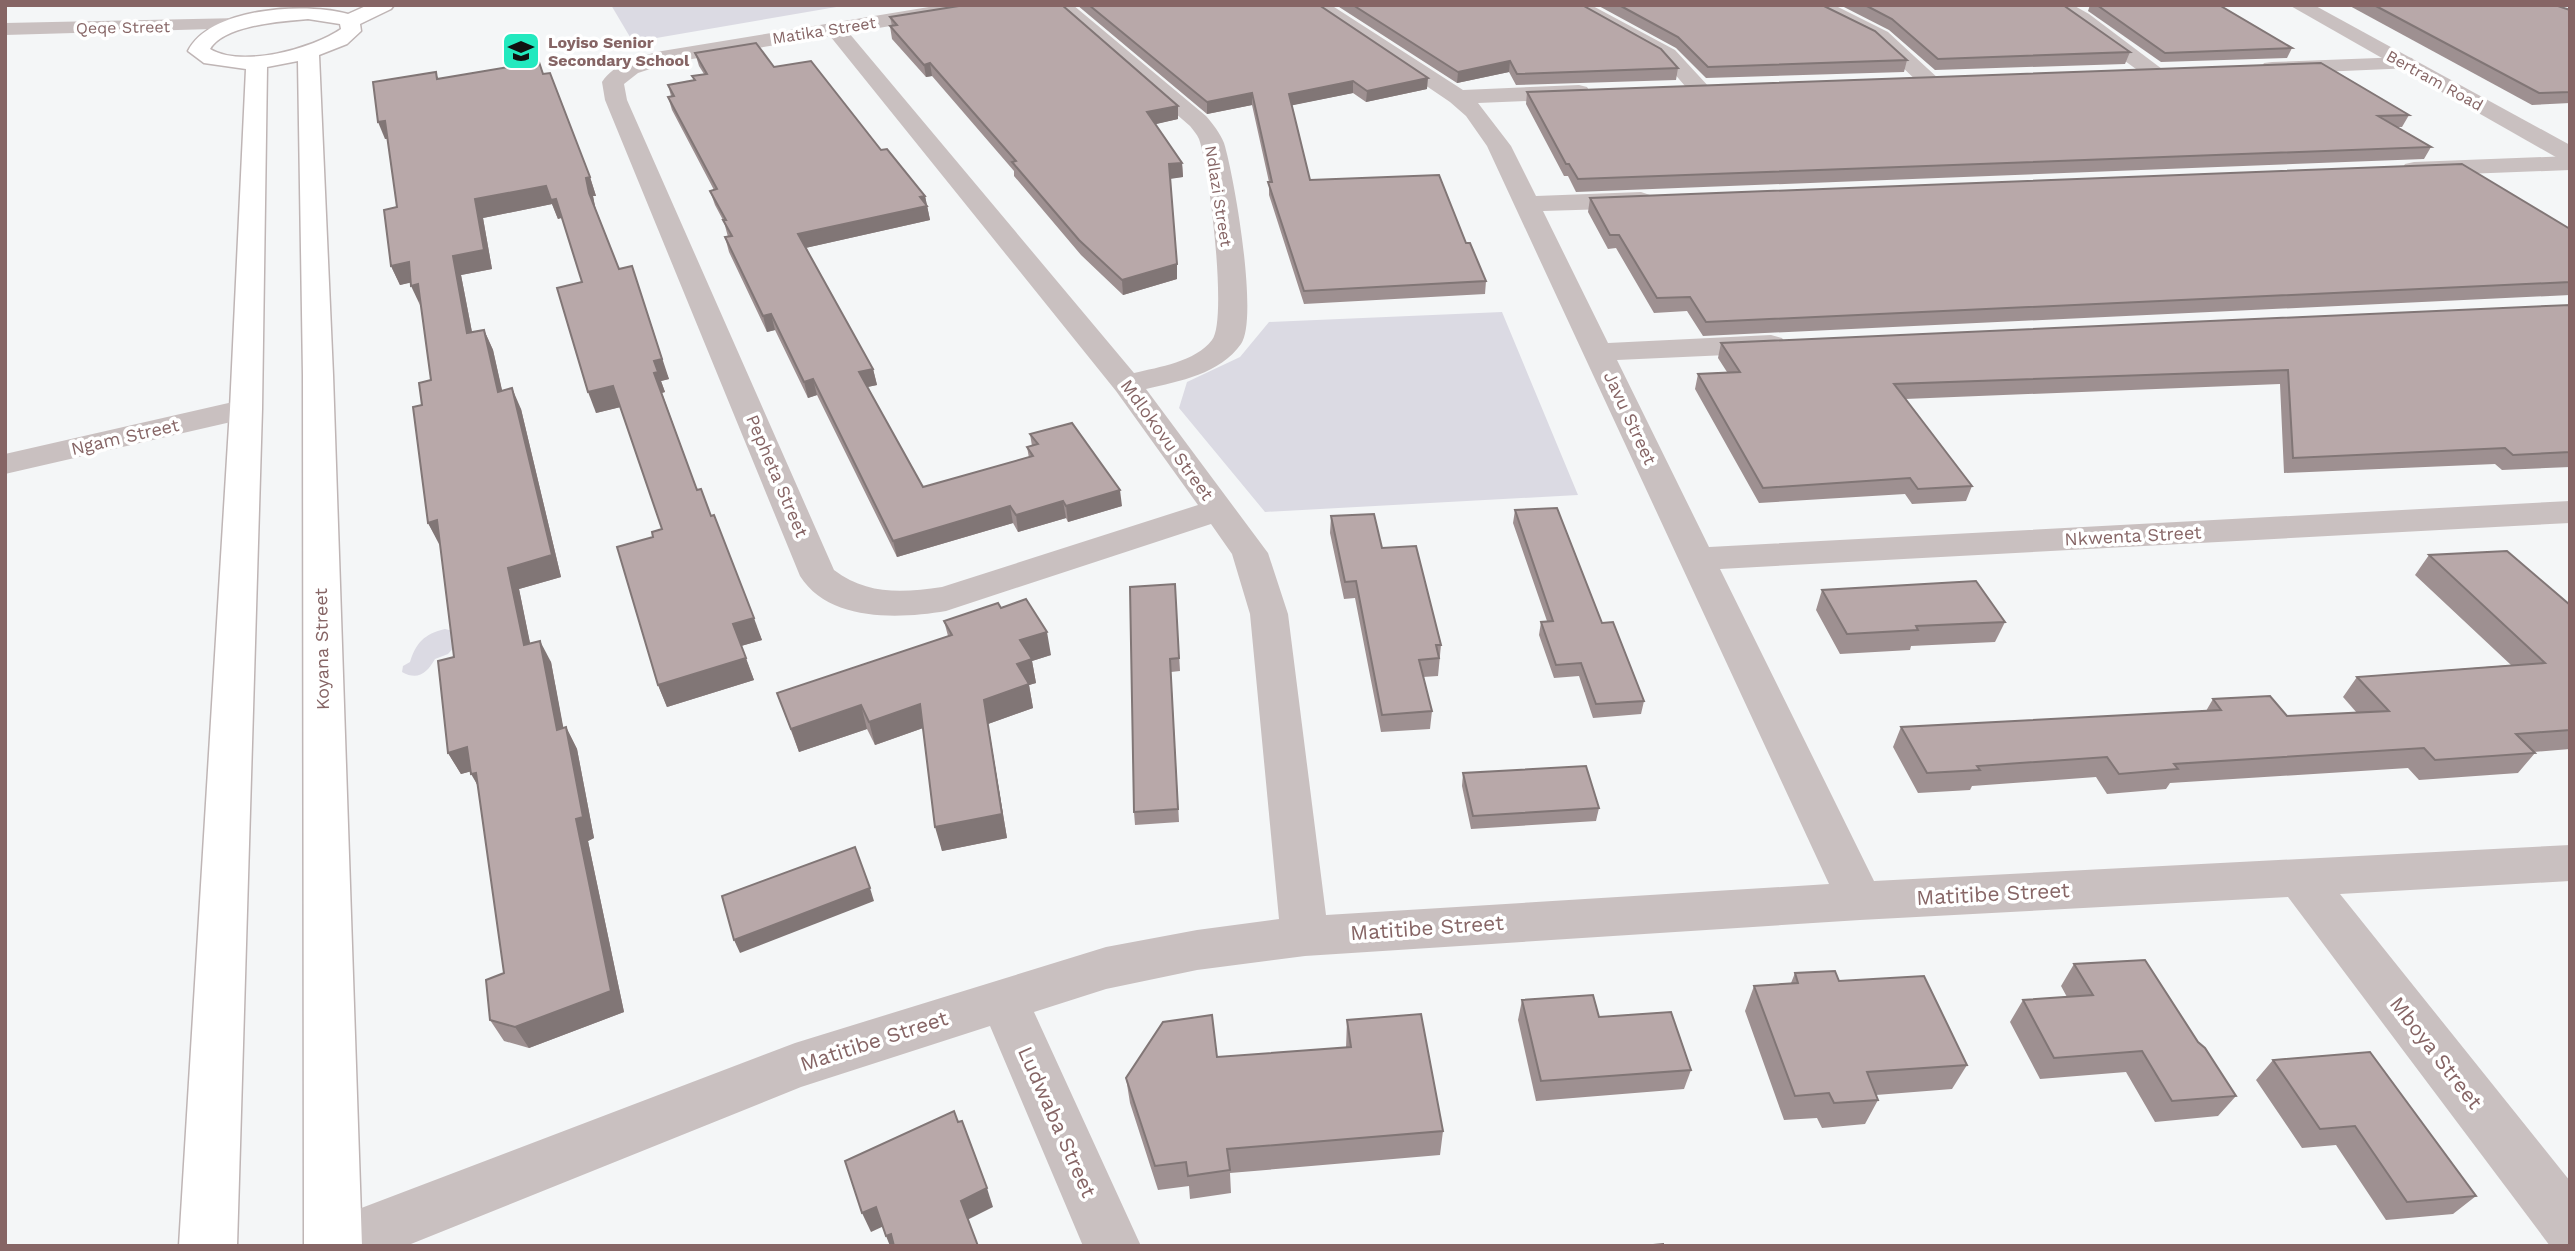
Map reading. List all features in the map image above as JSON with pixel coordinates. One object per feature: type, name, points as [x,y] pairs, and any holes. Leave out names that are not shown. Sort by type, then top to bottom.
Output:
[{"type":"main road","points":[[308,13],[329,5]]},
{"type":"main road","points":[[350,21],[351,31],[346,36],[308,52],[257,61],[224,61],[204,56],[199,51],[204,40],[240,24],[274,16],[308,13],[327,14],[350,21],[384,5]]},
{"type":"main road","name":"Koyana Street","points":[[308,52],[318,375],[334,1246]]},
{"type":"main road","points":[[208,1246],[246,409],[257,61]]},
{"type":"street","name":"Matika Street","points":[[710,49],[979,5]]},
{"type":"street","name":"Ndlazi Street","points":[[1061,5],[1198,121],[1213,145],[1231,271],[1234,310],[1232,334],[1223,347],[1201,361],[1167,374],[1127,384]]},
{"type":"street","name":"Javu Street","points":[[1317,5],[1458,97],[1474,111],[1499,146],[1860,901]]},
{"type":"street","points":[[1576,5],[1668,54],[1699,88]]},
{"type":"street","points":[[1818,5],[1881,36],[1928,80]]},
{"type":"street","points":[[2058,5],[2100,31],[2155,72]]},
{"type":"street","name":"Bertram Road","points":[[2300,5],[2567,154]]},
{"type":"street","name":"Qeqe Street","points":[[5,29],[240,24]]},
{"type":"street","name":"Mdlokovu Street","points":[[835,29],[1127,384],[1250,553],[1269,614],[1305,936]]},
{"type":"street","name":"Pepheta Street","points":[[710,49],[638,64],[616,78],[613,89],[818,576],[833,590],[868,603],[889,605],[946,599],[1219,510]]},
{"type":"street","points":[[2252,68],[2404,63]]},
{"type":"street","points":[[2115,73],[2183,71]]},
{"type":"street","points":[[1902,81],[1955,79]]},
{"type":"street","points":[[1672,89],[1726,87]]},
{"type":"street","points":[[1458,97],[1605,91]]},
{"type":"street","points":[[2392,170],[2567,154]]},
{"type":"street","points":[[1527,204],[1665,199]]},
{"type":"street","points":[[1599,352],[1804,342]]},
{"type":"street","name":"Ngam Street","points":[[5,464],[246,409]]},
{"type":"street","name":"Nkwenta Street","points":[[1697,559],[2570,512]]},
{"type":"street","name":"Matitibe Street","points":[[334,1246],[795,1066],[1106,968],[1197,950],[1305,936],[1860,901],[2570,863]]},
{"type":"street","name":"Mboya Street","points":[[2301,879],[2570,1226]]},
{"type":"street","name":"Ludwaba Street","points":[[1003,999],[1112,1246]]},
{"type":"shaded area","points":[[611,5],[848,5],[633,42]]},
{"type":"shaded area","points":[[1502,312],[1578,495],[1265,512],[1179,408],[1187,382],[1240,357],[1269,322]]},
{"type":"shaded area","points":[[445,629],[453,631],[456,645],[448,654],[435,659],[429,668],[417,676],[402,672],[403,666],[410,662],[422,640]]},
{"type":"building","points":[[965,5],[1062,5],[1178,106],[1147,112],[1182,163],[1169,164],[1177,264],[1122,280],[1079,240],[1012,162],[1016,161],[930,63],[924,65],[890,26],[897,25],[890,17]]},
{"type":"building","points":[[1089,5],[1319,5],[1428,78],[1367,91],[1353,81],[1289,94],[1310,180],[1439,175],[1466,243],[1470,243],[1486,281],[1304,291],[1268,182],[1272,182],[1252,93],[1207,102]]},
{"type":"building","points":[[1353,5],[1582,5],[1661,49],[1678,68],[1517,74],[1510,61],[1458,72]]},
{"type":"building","points":[[1619,5],[1822,5],[1875,31],[1907,60],[1708,67],[1678,37]]},
{"type":"building","points":[[1865,5],[2063,5],[2130,52],[1938,59],[1892,19]]},
{"type":"building","points":[[2097,5],[2219,5],[2292,48],[2165,53]]},
{"type":"building","points":[[2374,5],[2555,5],[2570,10],[2570,92],[2539,93]]},
{"type":"building","points":[[756,43],[774,67],[811,61],[881,150],[887,149],[925,196],[920,197],[927,206],[798,234],[873,369],[859,372],[923,487],[1033,456],[1027,447],[1038,444],[1030,434],[1072,423],[1120,490],[1066,506],[1063,501],[1016,515],[1010,506],[893,541],[813,379],[804,382],[771,314],[763,316],[725,237],[732,236],[710,191],[717,189],[668,97],[674,96],[668,85],[695,80],[692,76],[707,74],[695,53]]},
{"type":"building","points":[[539,62],[543,74],[550,73],[590,177],[586,178],[589,193],[619,269],[632,266],[662,359],[654,361],[658,372],[654,373],[697,490],[701,489],[711,516],[714,515],[754,618],[733,624],[746,658],[658,685],[617,547],[653,537],[652,532],[662,529],[613,386],[588,392],[557,288],[582,282],[556,199],[551,200],[546,186],[475,199],[484,250],[453,256],[467,333],[484,330],[498,392],[512,388],[552,555],[508,568],[524,645],[540,641],[557,730],[566,727],[583,817],[576,819],[611,991],[515,1027],[490,1020],[486,980],[504,973],[476,773],[471,774],[467,747],[448,753],[438,661],[454,657],[437,520],[428,523],[413,407],[422,405],[419,383],[431,380],[418,284],[411,286],[409,262],[391,266],[384,210],[397,207],[385,121],[378,122],[373,82],[436,72],[437,79]]},
{"type":"building","points":[[2321,63],[2409,115],[2378,116],[2431,147],[1578,179],[1569,164],[1566,164],[1527,92]]},
{"type":"building","points":[[2462,164],[2570,229],[2570,282],[1706,322],[1690,297],[1657,298],[1619,235],[1610,235],[1590,198]]},
{"type":"building","points":[[2570,305],[2570,452],[2513,455],[2505,448],[2293,458],[2288,370],[1894,384],[1972,486],[1918,489],[1910,478],[1763,488],[1698,374],[1740,372],[1721,343]]},
{"type":"building","points":[[1557,508],[1602,623],[1613,622],[1644,701],[1596,704],[1581,663],[1556,665],[1541,622],[1553,621],[1515,510]]},
{"type":"building","points":[[1374,514],[1382,548],[1416,546],[1441,645],[1436,645],[1439,658],[1419,660],[1432,711],[1382,715],[1356,581],[1345,582],[1331,516]]},
{"type":"building","points":[[2507,551],[2570,605],[2570,730],[2516,734],[2535,753],[2435,760],[2424,748],[2174,764],[2178,769],[2119,774],[2107,757],[1977,766],[1980,770],[1927,773],[1901,727],[2221,710],[2213,699],[2270,696],[2287,716],[2389,711],[2357,677],[2545,663],[2429,555]]},
{"type":"building","points":[[1976,581],[2005,622],[1916,626],[1918,630],[1847,634],[1822,590]]},
{"type":"building","points":[[1175,584],[1179,658],[1170,659],[1178,809],[1134,812],[1130,587]]},
{"type":"building","points":[[1026,599],[1047,632],[1020,640],[1032,659],[1017,664],[1029,684],[984,700],[1002,814],[935,827],[920,704],[869,722],[861,705],[791,729],[777,693],[952,635],[944,621],[998,603],[1001,608]]},
{"type":"building","points":[[1586,766],[1599,808],[1473,816],[1463,773]]},
{"type":"building","points":[[855,847],[870,888],[734,940],[722,896]]},
{"type":"building","points":[[2145,960],[2236,1096],[2172,1101],[2142,1051],[2054,1058],[2023,1000],[2093,995],[2074,964]]},
{"type":"building","points":[[1835,971],[1839,981],[1924,976],[1967,1065],[1867,1072],[1878,1100],[1834,1103],[1829,1093],[1795,1096],[1754,986],[1798,983],[1795,973]]},
{"type":"building","points":[[1593,995],[1599,1017],[1671,1012],[1691,1070],[1541,1081],[1522,1000]]},
{"type":"building","points":[[1421,1014],[1443,1131],[1227,1149],[1230,1170],[1188,1176],[1186,1162],[1155,1166],[1126,1078],[1163,1022],[1212,1015],[1217,1057],[1351,1047],[1347,1020]]},
{"type":"building","points":[[2370,1052],[2476,1196],[2407,1202],[2355,1126],[2320,1129],[2273,1060]]},
{"type":"building","points":[[954,1111],[958,1122],[962,1121],[987,1188],[961,1201],[978,1246],[894,1246],[891,1234],[886,1236],[876,1207],[862,1213],[845,1161]]},
{"type":"place","name":"Loyiso Senior Secondary School","points":[[521,51]]}]
